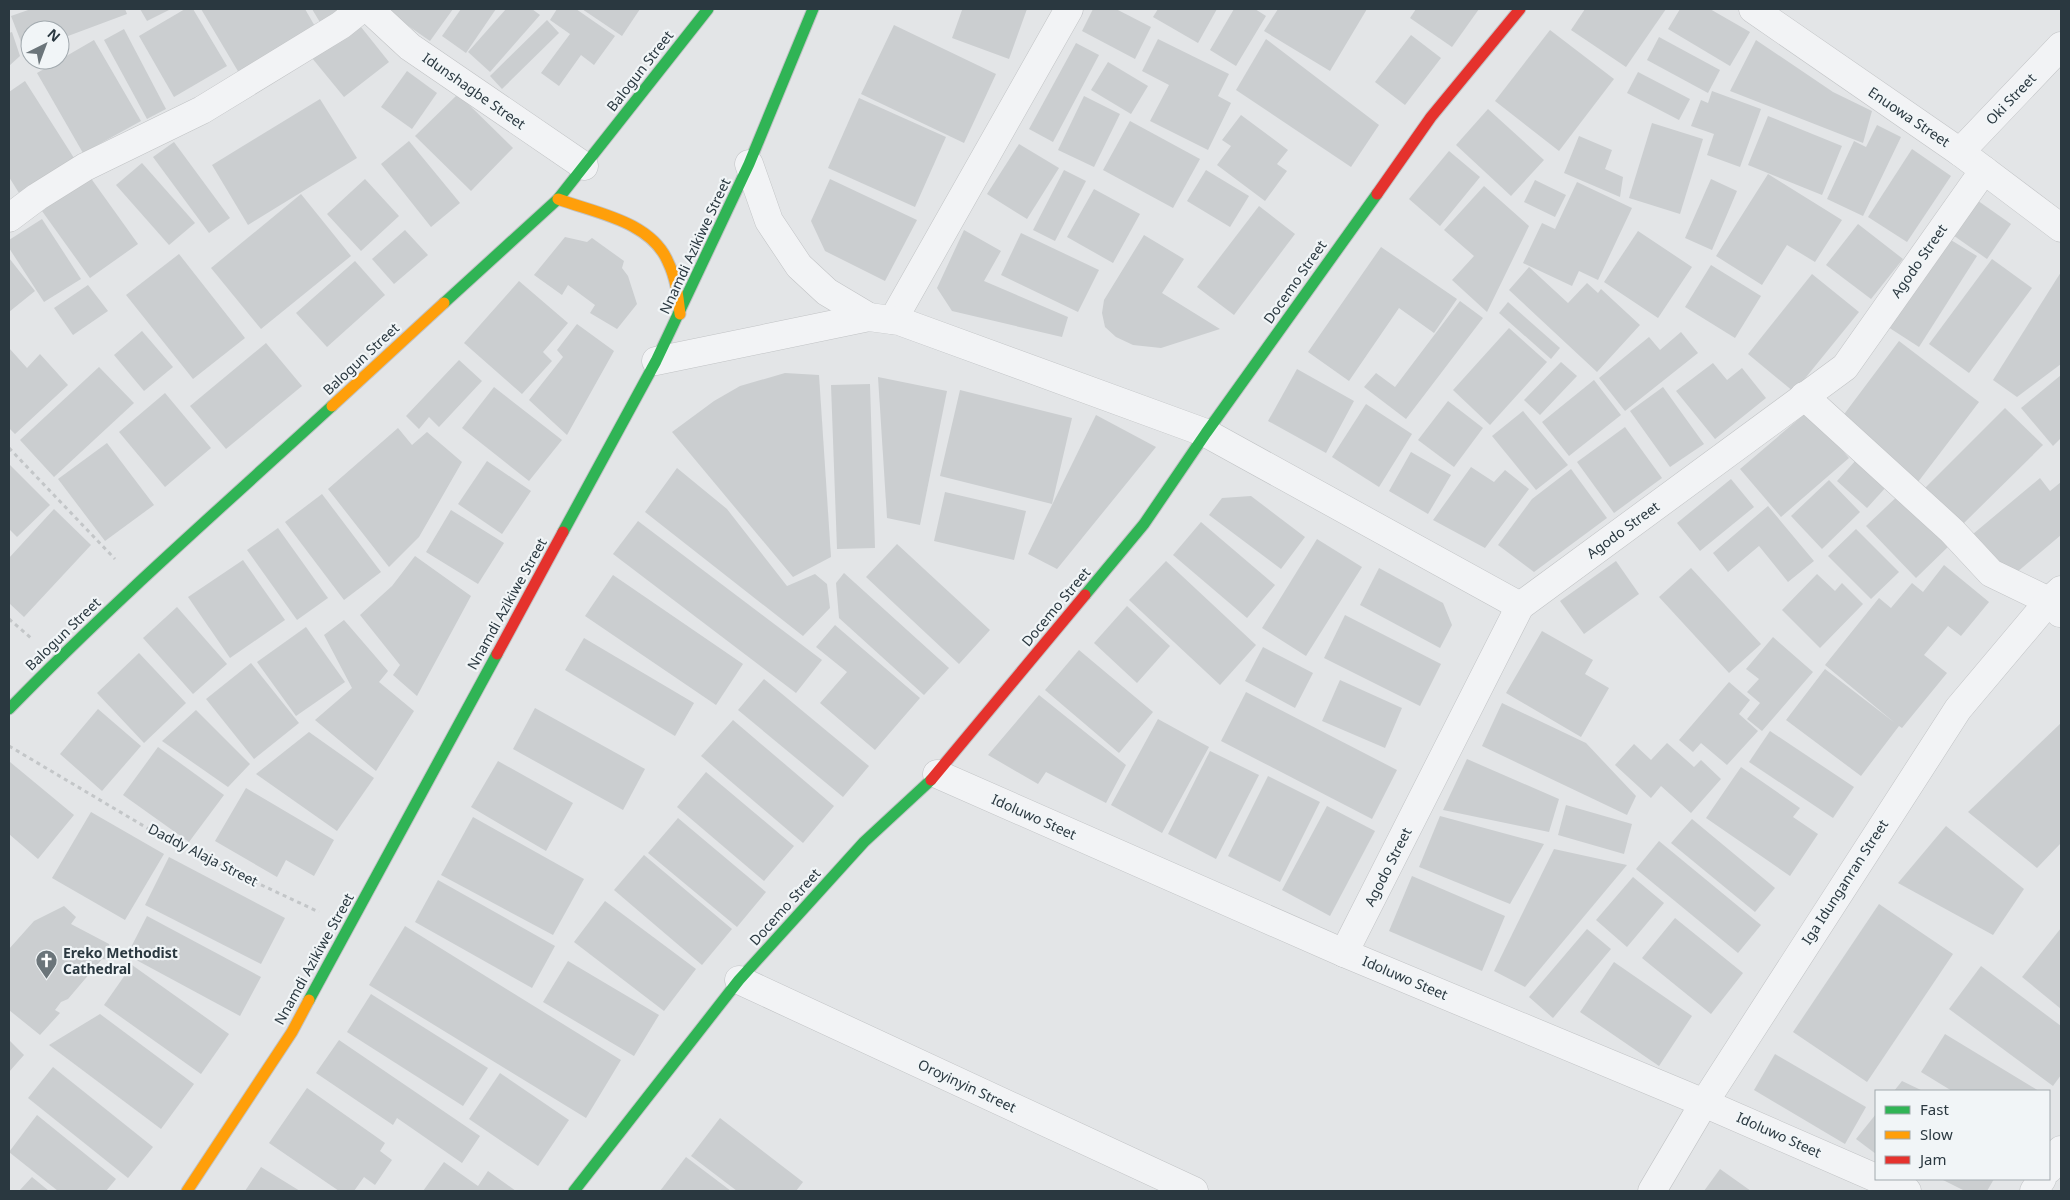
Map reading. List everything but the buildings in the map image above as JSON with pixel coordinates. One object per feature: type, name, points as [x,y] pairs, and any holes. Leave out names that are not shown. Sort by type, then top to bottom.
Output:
[{"type":"main road","name":"Balogun Street","points":[[9,709],[56,660],[558,198],[708,9]]},
{"type":"main road","name":"Nnamdi Azikiwe Street","points":[[187,1191],[292,1032],[656,361],[750,164],[813,9]]},
{"type":"main road","name":"Docemo Street","points":[[574,1191],[739,980],[864,842],[937,774],[1144,524],[1206,432],[1431,118],[1520,9]]},
{"type":"main road","points":[[558,198],[590,211],[614,216],[637,227],[651,237],[665,252],[673,268],[680,314]]},
{"type":"street","points":[[9,218],[85,167],[202,110],[341,24],[361,9]]},
{"type":"street","name":"Idunshagbe Street","points":[[369,9],[410,47],[584,166]]},
{"type":"street","points":[[656,361],[881,318],[1069,9]]},
{"type":"street","name":"Enuowa Street","points":[[1753,9],[1960,152],[2061,228]]},
{"type":"street","name":"Oki Street","points":[[1960,152],[2061,46]]},
{"type":"street","points":[[750,164],[769,221],[799,266],[827,292],[881,318],[1206,432],[1520,606]]},
{"type":"street","name":"Agodo Street","points":[[1344,953],[1520,606],[1845,367],[1984,170]]},
{"type":"street","points":[[1804,396],[1952,531],[1991,573],[2057,602]]},
{"type":"street","name":"Iga Idunganran Street","points":[[1652,1191],[1704,1103],[1958,709],[2057,602]]},
{"type":"street","name":"Idoluwo Steet","points":[[937,774],[1344,953],[1704,1103],[1875,1177]]},
{"type":"street","name":"Oroyinyin Street","points":[[739,980],[1194,1191]]},
{"type":"street","points":[[2050,1167],[2061,1150]]},
{"type":"street","name":"Idoluwo Steet","points":[[1882,1180],[1907,1191]]},
{"type":"street","points":[[2034,1191],[2041,1180]]},
{"type":"path","points":[[9,448],[139,583]]},
{"type":"path","name":"Daddy Alaja Street","points":[[9,746],[174,844],[349,926]]},
{"type":"traffic: fast","points":[[444,303],[558,199],[708,9]]},
{"type":"traffic: fast","points":[[563,532],[656,361],[749,164],[813,9]]},
{"type":"traffic: fast","points":[[1085,595],[1144,524],[1206,433],[1377,194]]},
{"type":"traffic: fast","points":[[9,709],[128,593],[332,406]]},
{"type":"traffic: fast","points":[[309,1000],[497,654]]},
{"type":"traffic: fast","points":[[574,1191],[739,980],[864,842],[931,780]]},
{"type":"traffic: slow","points":[[558,199],[620,220],[649,237],[660,248],[671,268],[680,314]]},
{"type":"traffic: slow","points":[[332,406],[444,303]]},
{"type":"traffic: slow","points":[[187,1191],[292,1032],[309,1000]]},
{"type":"traffic: jam","points":[[1377,194],[1431,117],[1520,9]]},
{"type":"traffic: jam","points":[[497,654],[563,532]]},
{"type":"traffic: jam","points":[[931,780],[1085,595]]},
{"type":"place","name":"Ereko Methodist Cathedral","points":[[47,980]]}]
